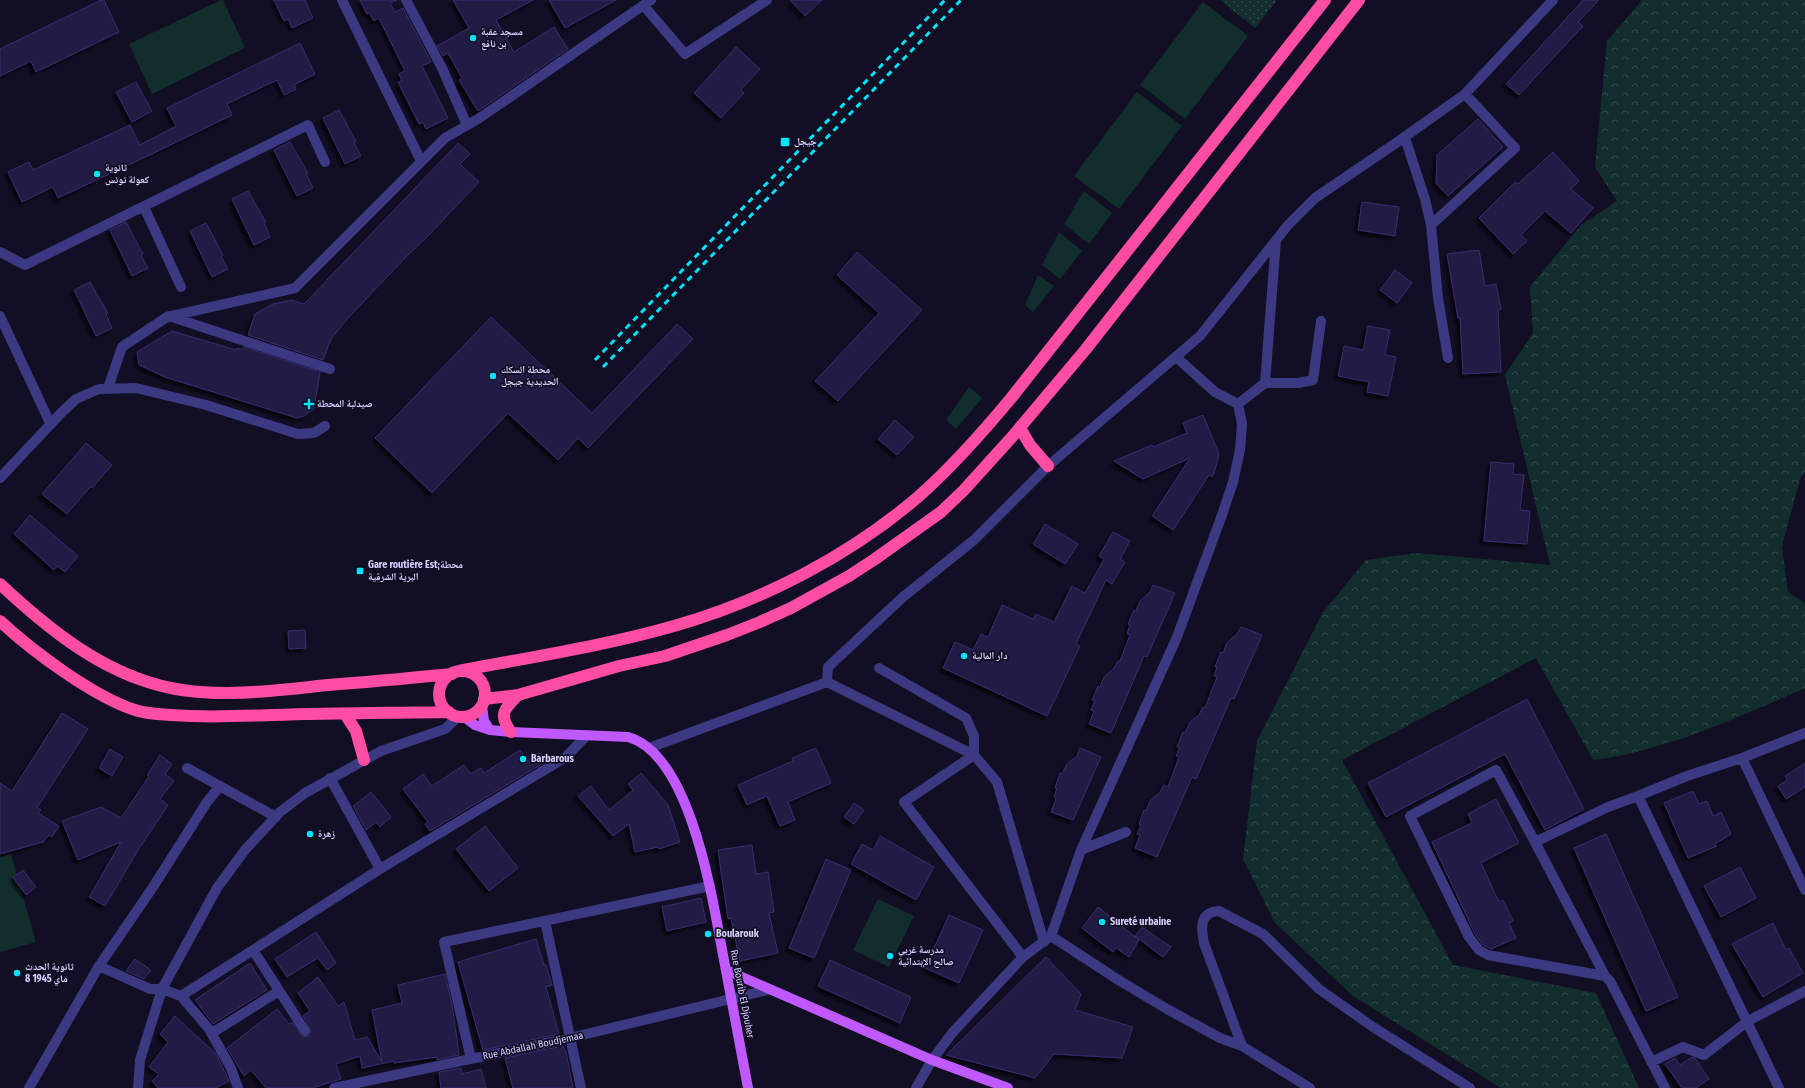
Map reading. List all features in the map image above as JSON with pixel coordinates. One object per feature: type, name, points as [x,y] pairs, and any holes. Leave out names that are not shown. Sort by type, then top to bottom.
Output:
[{"type":"highway","points":[[0,584],[39,618],[84,651],[122,672],[161,685],[214,692],[274,691],[455,673],[611,643],[712,614],[776,587],[818,566],[894,516],[917,497],[960,455],[1012,397],[1325,0]]},
{"type":"highway","points":[[483,702],[518,695],[693,647],[727,635],[791,608],[875,559],[941,512],[964,490],[1020,428],[1086,349],[1359,0]]},
{"type":"highway","points":[[1020,428],[1030,445],[1048,466]]},
{"type":"highway","points":[[0,621],[19,638],[80,682],[109,699],[136,711],[152,714],[215,718],[345,714],[457,715],[477,711],[483,702],[483,684],[479,678],[473,674],[455,673],[442,683],[440,695],[444,707],[457,715]]},
{"type":"highway","points":[[512,732],[505,723],[504,714],[509,704],[518,695]]},
{"type":"highway","points":[[345,714],[357,736],[364,760]]},
{"type":"main road","points":[[483,702],[484,721],[490,730]]},
{"type":"main road","name":"Rue Bourib El Djouher","points":[[457,715],[475,725],[490,730],[628,737],[635,739],[649,748],[665,766],[678,790],[691,823],[707,872],[748,1088]]},
{"type":"main road","points":[[726,970],[768,990],[932,1060],[1008,1088]]},
{"type":"street","points":[[342,0],[421,161]]},
{"type":"street","points":[[406,0],[442,68],[467,126]]},
{"type":"street","points":[[108,388],[122,347],[169,316],[296,288],[445,138],[467,126],[648,3],[685,54],[767,0]]},
{"type":"street","points":[[827,682],[828,667],[903,597],[974,540],[1048,466],[1200,336],[1288,224],[1315,198],[1405,138],[1465,94],[1553,0]]},
{"type":"street","points":[[1431,225],[1515,148],[1465,94]]},
{"type":"street","points":[[0,252],[25,265],[144,208],[308,125],[325,162]]},
{"type":"street","points":[[1405,138],[1425,199],[1431,225],[1438,298],[1448,358]]},
{"type":"street","points":[[144,208],[182,287]]},
{"type":"street","points":[[1265,383],[1276,240]]},
{"type":"street","points":[[0,316],[50,423]]},
{"type":"street","points":[[169,316],[330,369]]},
{"type":"street","points":[[1238,404],[1265,383],[1298,383],[1313,380],[1321,321]]},
{"type":"street","points":[[1176,357],[1215,392],[1238,404]]},
{"type":"street","points":[[0,478],[50,423],[76,399],[87,393],[108,388],[136,388],[206,405],[298,434],[314,433],[325,426]]},
{"type":"street","points":[[916,1088],[932,1060],[953,1032],[1022,957],[1047,939],[1081,850],[1178,637],[1222,515],[1233,482],[1240,450],[1242,424],[1238,404]]},
{"type":"street","points":[[878,668],[966,718],[974,736],[974,755]]},
{"type":"street","points":[[649,748],[827,682],[974,755],[998,782],[1047,939],[1220,1038],[1242,1046],[1310,1088]]},
{"type":"street","points":[[138,1088],[140,1060],[162,989],[217,888],[246,850],[276,817],[305,793],[330,778],[392,746],[445,729],[457,715]]},
{"type":"street","points":[[1535,842],[1608,807],[1687,776],[1742,758],[1805,733]]},
{"type":"street","points":[[181,996],[380,869],[566,757],[587,735]]},
{"type":"street","points":[[974,755],[904,802],[1022,957]]},
{"type":"street","points":[[1742,758],[1805,890]]},
{"type":"street","points":[[187,768],[276,817]]},
{"type":"street","points":[[1605,976],[1488,955],[1479,950],[1469,937],[1410,816],[1496,770],[1605,976],[1610,981],[1642,1041],[1665,1088]]},
{"type":"street","points":[[330,778],[380,869]]},
{"type":"street","points":[[29,1088],[99,966],[153,887],[207,802],[220,786]]},
{"type":"street","points":[[1638,796],[1780,1088]]},
{"type":"street","points":[[1081,850],[1126,832]]},
{"type":"street","points":[[471,1059],[444,942],[710,886]]},
{"type":"street","points":[[1242,1046],[1204,943],[1202,931],[1203,922],[1206,914],[1213,911],[1219,911],[1263,934],[1319,989],[1373,1027],[1470,1088]]},
{"type":"street","points":[[545,921],[581,1088]]},
{"type":"street","points":[[253,950],[305,1031]]},
{"type":"street","points":[[99,966],[150,989],[162,989],[181,996],[212,1033],[231,1068],[238,1088]]},
{"type":"street","name":"Rue Abdallah Boudjemaa","points":[[334,1088],[570,1038],[768,990]]},
{"type":"street","points":[[212,1033],[279,991]]},
{"type":"street","points":[[1651,1062],[1683,1047],[1704,1055],[1748,1021],[1805,991]]},
{"type":"green space","points":[[223,0],[245,48],[152,94],[129,44]]},
{"type":"green space","points":[[1220,0],[1277,0],[1255,28]]},
{"type":"green space","points":[[1642,0],[1805,0],[1805,473],[1801,476],[1782,546],[1788,592],[1805,603],[1805,688],[1701,732],[1675,741],[1648,749],[1593,760],[1536,658],[1342,760],[1453,965],[1596,993],[1639,1088],[1501,1088],[1353,996],[1275,923],[1243,859],[1257,741],[1323,612],[1366,560],[1416,553],[1550,565],[1505,375],[1533,333],[1530,287],[1581,225],[1617,201],[1595,167],[1607,41]]},
{"type":"green space","points":[[1203,2],[1248,36],[1185,119],[1140,85]]},
{"type":"green space","points":[[1137,92],[1182,126],[1119,209],[1074,176]]},
{"type":"green space","points":[[1084,191],[1112,213],[1089,244],[1064,224]]},
{"type":"green space","points":[[1059,232],[1082,251],[1060,279],[1042,265]]},
{"type":"green space","points":[[1038,275],[1054,286],[1033,312],[1025,305]]},
{"type":"green space","points":[[969,387],[982,398],[956,429],[946,420]]},
{"type":"green space","points":[[11,854],[36,942],[0,952],[0,857]]},
{"type":"green space","points":[[878,899],[914,916],[889,967],[853,950]]},
{"type":"building","points":[[101,0],[104,0],[119,32],[36,72],[31,61],[0,76],[0,49]]},
{"type":"building","points":[[274,0],[305,0],[313,18],[292,28],[288,19],[284,21]]},
{"type":"building","points":[[360,0],[397,0],[390,3],[395,12],[403,8],[431,62],[422,66],[448,118],[426,129],[423,122],[419,124],[398,82],[402,81],[399,74],[405,71],[379,18],[374,21],[369,13],[367,14]]},
{"type":"building","points":[[453,0],[533,0],[496,20],[514,52],[554,27],[568,49],[478,111],[459,80],[462,78],[448,53],[443,56],[437,46],[469,28]]},
{"type":"building","points":[[549,0],[616,0],[565,28]]},
{"type":"building","points":[[790,0],[822,0],[805,16]]},
{"type":"building","points":[[1583,0],[1599,0],[1578,22],[1583,26],[1519,95],[1506,84]]},
{"type":"building","points":[[300,43],[315,74],[294,85],[296,89],[284,95],[277,80],[227,104],[232,115],[152,154],[58,198],[53,187],[22,202],[8,172],[29,162],[33,170],[130,125],[140,145],[176,126],[167,108]]},
{"type":"building","points":[[736,47],[760,69],[741,90],[744,93],[721,118],[694,93]]},
{"type":"building","points":[[136,82],[152,111],[132,122],[116,92]]},
{"type":"building","points":[[339,110],[356,141],[354,143],[361,156],[345,164],[323,118]]},
{"type":"building","points":[[1478,119],[1503,147],[1448,196],[1436,183],[1437,155]]},
{"type":"building","points":[[290,142],[308,173],[306,174],[313,188],[297,196],[274,150]]},
{"type":"building","points":[[458,143],[470,154],[460,164],[479,182],[349,317],[331,339],[323,360],[248,335],[255,314],[273,304],[292,300],[304,304]]},
{"type":"building","points":[[1553,152],[1579,181],[1571,189],[1593,208],[1571,233],[1545,211],[1521,235],[1527,241],[1513,254],[1479,218],[1515,182],[1518,184]]},
{"type":"building","points":[[248,191],[266,222],[264,223],[270,237],[254,245],[232,199]]},
{"type":"building","points":[[1362,202],[1399,207],[1395,236],[1358,230]]},
{"type":"building","points":[[126,222],[143,254],[141,255],[148,268],[132,276],[110,230]]},
{"type":"building","points":[[206,223],[223,255],[221,256],[228,269],[212,277],[190,231]]},
{"type":"building","points":[[1479,250],[1485,286],[1496,284],[1501,309],[1498,310],[1501,372],[1463,374],[1460,317],[1458,318],[1447,254]]},
{"type":"building","points":[[857,252],[922,310],[838,401],[815,381],[879,313],[837,275]]},
{"type":"building","points":[[1395,270],[1412,283],[1397,303],[1380,290]]},
{"type":"building","points":[[90,282],[108,313],[106,314],[112,328],[96,336],[74,290]]},
{"type":"building","name":"محطة السكك الحديدية جيجل","points":[[491,317],[592,413],[677,324],[693,339],[588,448],[578,438],[558,460],[508,413],[432,493],[375,438]]},
{"type":"building","points":[[1368,326],[1390,330],[1385,355],[1396,357],[1388,396],[1367,392],[1369,382],[1338,376],[1344,346],[1363,350]]},
{"type":"building","points":[[172,331],[236,350],[237,348],[243,350],[244,347],[320,372],[314,409],[304,416],[297,418],[165,377],[139,365],[137,352]]},
{"type":"building","points":[[1203,415],[1219,454],[1215,470],[1212,477],[1209,475],[1173,530],[1152,516],[1190,458],[1143,479],[1114,461],[1152,445],[1153,447],[1187,433],[1183,423]]},
{"type":"building","points":[[895,420],[914,437],[897,455],[878,439]]},
{"type":"building","points":[[86,443],[112,465],[92,488],[91,486],[67,514],[42,494]]},
{"type":"building","points":[[1491,462],[1514,464],[1513,474],[1524,475],[1520,510],[1530,511],[1527,544],[1484,541]]},
{"type":"building","points":[[30,515],[78,556],[65,572],[57,566],[54,570],[14,534]]},
{"type":"building","points":[[1045,524],[1078,544],[1065,564],[1033,544]]},
{"type":"building","points":[[1113,532],[1130,541],[1120,559],[1125,562],[1112,584],[1106,580],[1076,644],[1080,646],[1047,716],[943,668],[955,642],[973,650],[981,634],[988,637],[1002,605],[1033,619],[1036,614],[1054,622],[1072,586],[1085,593],[1104,559],[1099,556]]},
{"type":"building","points":[[1153,585],[1175,593],[1147,657],[1144,656],[1111,733],[1089,724],[1094,711],[1091,710],[1095,701],[1092,700],[1104,677],[1114,668],[1118,661],[1120,661],[1130,635],[1127,634],[1130,625],[1128,624],[1134,610],[1136,611],[1140,601],[1150,592]]},
{"type":"building","points":[[1241,627],[1262,635],[1234,699],[1231,698],[1196,779],[1192,777],[1157,857],[1135,848],[1140,835],[1137,834],[1141,825],[1139,824],[1144,810],[1146,811],[1150,801],[1160,792],[1164,785],[1168,787],[1179,757],[1176,756],[1180,747],[1177,747],[1183,732],[1185,733],[1190,722],[1199,715],[1203,707],[1205,708],[1217,677],[1214,676],[1217,667],[1215,667],[1221,652],[1223,653],[1227,643],[1237,634]]},
{"type":"building","points":[[305,630],[306,648],[289,649],[288,631]]},
{"type":"building","points":[[1527,699],[1584,809],[1545,830],[1505,754],[1386,817],[1368,783]]},
{"type":"building","points":[[62,713],[88,729],[37,808],[41,810],[38,813],[59,826],[52,837],[49,835],[43,842],[0,854],[0,783],[12,791]]},
{"type":"building","points":[[816,748],[831,783],[788,802],[795,820],[780,826],[767,796],[747,805],[738,785],[793,761],[792,758]]},
{"type":"building","points":[[1080,748],[1101,757],[1073,820],[1051,812],[1056,799],[1054,797],[1057,788],[1055,788],[1060,773],[1062,774],[1067,764],[1077,756]]},
{"type":"building","points":[[110,749],[123,757],[112,776],[99,768]]},
{"type":"building","points":[[520,750],[527,761],[539,753],[545,762],[430,831],[425,824],[428,822],[403,789],[423,774],[432,786],[464,765],[471,774],[481,768],[484,773]]},
{"type":"building","points":[[160,755],[172,764],[165,774],[174,781],[160,799],[168,805],[140,847],[105,906],[89,897],[121,842],[78,860],[62,821],[101,807],[121,818],[149,776],[147,775]]},
{"type":"building","points":[[1805,763],[1805,787],[1786,799],[1778,786],[1787,780],[1785,776]]},
{"type":"building","points":[[641,773],[668,805],[680,842],[659,849],[658,847],[635,852],[629,824],[613,836],[578,796],[591,786],[609,810],[633,790],[628,784]]},
{"type":"building","points":[[1693,791],[1699,804],[1707,801],[1713,816],[1721,812],[1731,834],[1715,844],[1717,846],[1688,858],[1664,803]]},
{"type":"building","points":[[371,792],[391,817],[380,827],[376,822],[366,830],[353,806]]},
{"type":"building","points":[[1496,799],[1519,843],[1481,863],[1499,902],[1503,900],[1513,921],[1509,923],[1516,938],[1491,949],[1483,945],[1475,934],[1432,842],[1472,823],[1468,814]]},
{"type":"building","points":[[854,803],[864,810],[854,824],[844,817]]},
{"type":"building","points":[[485,826],[518,868],[489,891],[456,849]]},
{"type":"building","points":[[1606,834],[1678,997],[1646,1011],[1574,848]]},
{"type":"building","points":[[880,836],[934,867],[916,900],[851,864],[862,844],[873,850]]},
{"type":"building","points":[[752,845],[756,874],[768,872],[774,912],[769,913],[778,953],[740,961],[731,918],[728,919],[718,850]]},
{"type":"building","points":[[826,859],[851,870],[814,958],[789,948]]},
{"type":"building","points":[[1740,867],[1756,898],[1721,917],[1704,886]]},
{"type":"building","points":[[23,870],[36,887],[26,895],[13,877]]},
{"type":"building","points":[[701,898],[706,922],[667,931],[662,907]]},
{"type":"building","points":[[1098,907],[1139,940],[1129,957],[1116,948],[1113,952],[1082,928]]},
{"type":"building","points":[[949,915],[983,930],[959,983],[925,968]]},
{"type":"building","points":[[1773,923],[1786,950],[1789,948],[1803,973],[1763,997],[1732,944]]},
{"type":"building","points":[[1142,927],[1171,947],[1163,957],[1135,936]]},
{"type":"building","points":[[316,932],[336,963],[327,970],[318,958],[287,977],[275,959]]},
{"type":"building","points":[[536,939],[552,985],[546,987],[559,1034],[483,1050],[458,962]]},
{"type":"building","points":[[1046,957],[1081,994],[1075,1010],[1133,1027],[1122,1058],[1054,1054],[1035,1078],[946,1055]]},
{"type":"building","points":[[135,959],[151,970],[144,979],[126,971]]},
{"type":"building","points":[[830,960],[911,997],[900,1023],[818,986]]},
{"type":"building","points":[[250,963],[267,990],[213,1024],[195,1000]]},
{"type":"building","points":[[445,974],[452,1004],[459,1055],[437,1060],[437,1057],[394,1063],[394,1061],[362,1068],[360,1056],[336,1064],[341,1079],[312,1088],[266,1088],[251,1070],[244,1076],[227,1048],[277,1009],[289,1024],[292,1022],[302,1037],[309,1036],[311,1030],[303,1016],[310,1011],[298,993],[318,977],[338,1006],[344,1002],[355,1040],[367,1037],[382,1062],[372,1010],[402,1003],[398,985]]},
{"type":"building","points":[[175,1016],[216,1054],[229,1081],[216,1088],[158,1088],[152,1081],[159,1074],[149,1067],[168,1042],[160,1034]]},
{"type":"building","points":[[563,1046],[566,1052],[573,1088],[513,1088],[505,1058]]},
{"type":"building","points":[[1692,1057],[1695,1058],[1709,1079],[1696,1088],[1682,1088],[1665,1064],[1675,1058],[1680,1065]]},
{"type":"building","points":[[461,1068],[462,1074],[481,1069],[486,1088],[441,1088],[439,1072]]},
{"type":"railway","points":[[595,360],[945,0]]},
{"type":"railway","points":[[603,367],[961,0]]},
{"type":"place","name":"مسجد عقبة بن نافع","points":[[473,38]]},
{"type":"place","name":"جيجل","points":[[785,142]]},
{"type":"place","name":"ثانوية كعولة تونس","points":[[97,174]]},
{"type":"place","name":"محطة السكك الحديدية جيجل","points":[[493,376]]},
{"type":"place","name":"صيدلبة المحطة","points":[[309,404]]},
{"type":"place","name":"Gare routière Est;محطة البرية الشرقية","points":[[360,571]]},
{"type":"place","name":"دار المالية","points":[[964,656]]},
{"type":"place","name":"Barbarous","points":[[523,759]]},
{"type":"place","name":"زهرة","points":[[310,834]]},
{"type":"place","name":"Sureté urbaine","points":[[1102,922]]},
{"type":"place","name":"Boularouk","points":[[708,934]]},
{"type":"place","name":"مدرسة غربي صالح الإبتدائية","points":[[890,956]]},
{"type":"place","name":"ثانوية الحدث 8 ماي 1945","points":[[17,973]]}]
